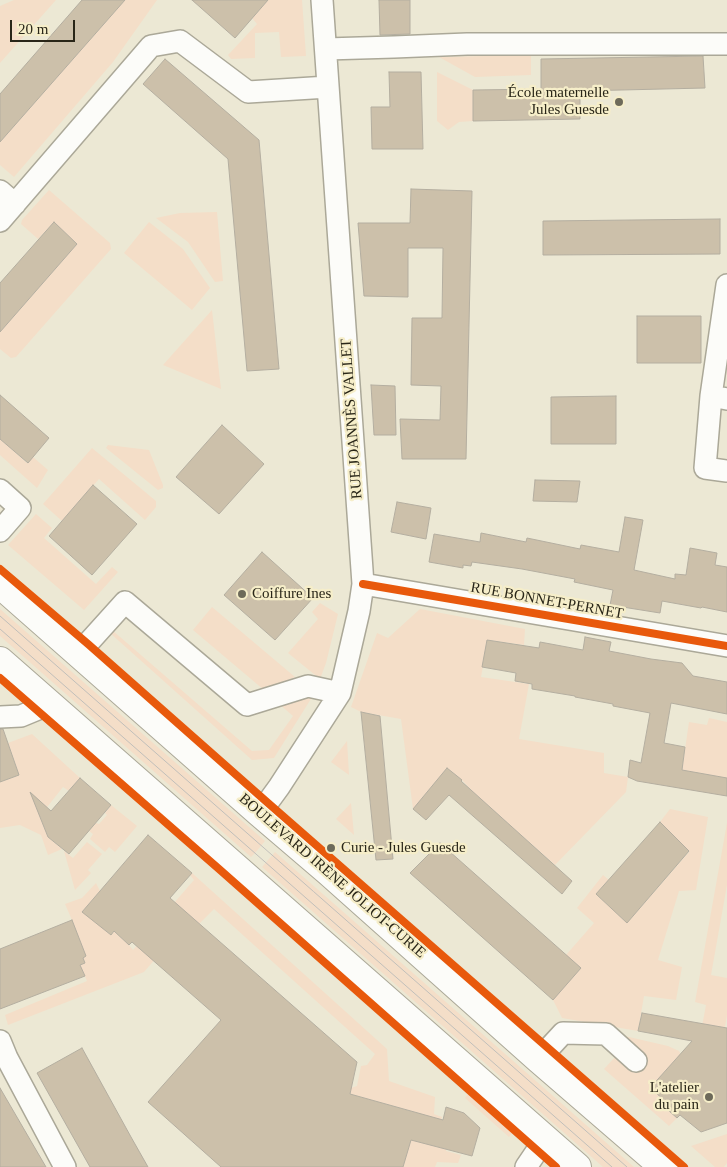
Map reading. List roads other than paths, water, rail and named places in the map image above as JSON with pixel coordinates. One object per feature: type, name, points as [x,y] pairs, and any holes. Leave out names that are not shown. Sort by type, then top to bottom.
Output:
[{"type":"main road","name":"BOULEVARD IRÈNE JOLIOT-CURIE","points":[[0,584],[664,1167]]},
{"type":"main road","points":[[0,661],[577,1167]]},
{"type":"street","name":"RUE JOANNÈS VALLET","points":[[260,813],[340,693],[359,611],[363,584],[322,0]]},
{"type":"street","points":[[0,221],[7,197],[151,46],[180,40],[248,92],[328,87]]},
{"type":"street","points":[[326,48],[467,44],[727,44]]},
{"type":"street","points":[[727,285],[719,397],[705,468],[727,471]]},
{"type":"street","points":[[0,490],[20,508],[0,530]]},
{"type":"street","name":"RUE BONNET-PERNET","points":[[363,584],[727,646]]},
{"type":"street","points":[[79,653],[125,602],[247,706],[308,686],[340,693]]},
{"type":"street","points":[[0,717],[21,716],[50,704]]},
{"type":"street","points":[[539,1058],[563,1033],[606,1034],[636,1062]]},
{"type":"street","points":[[0,1041],[7,1058],[65,1167]]},
{"type":"street","points":[[526,1167],[545,1139]]},
{"type":"tram line","points":[[0,616],[627,1167]]},
{"type":"tram line","points":[[0,629],[612,1167]]},
{"type":"place","name":"École maternelle Jules Guesde","points":[[619,102]]},
{"type":"place","name":"Coiffure Ines","points":[[242,594]]},
{"type":"place","name":"Curie - Jules Guesde","points":[[331,848]]},
{"type":"place","name":"L'atelier du pain","points":[[709,1097]]}]
